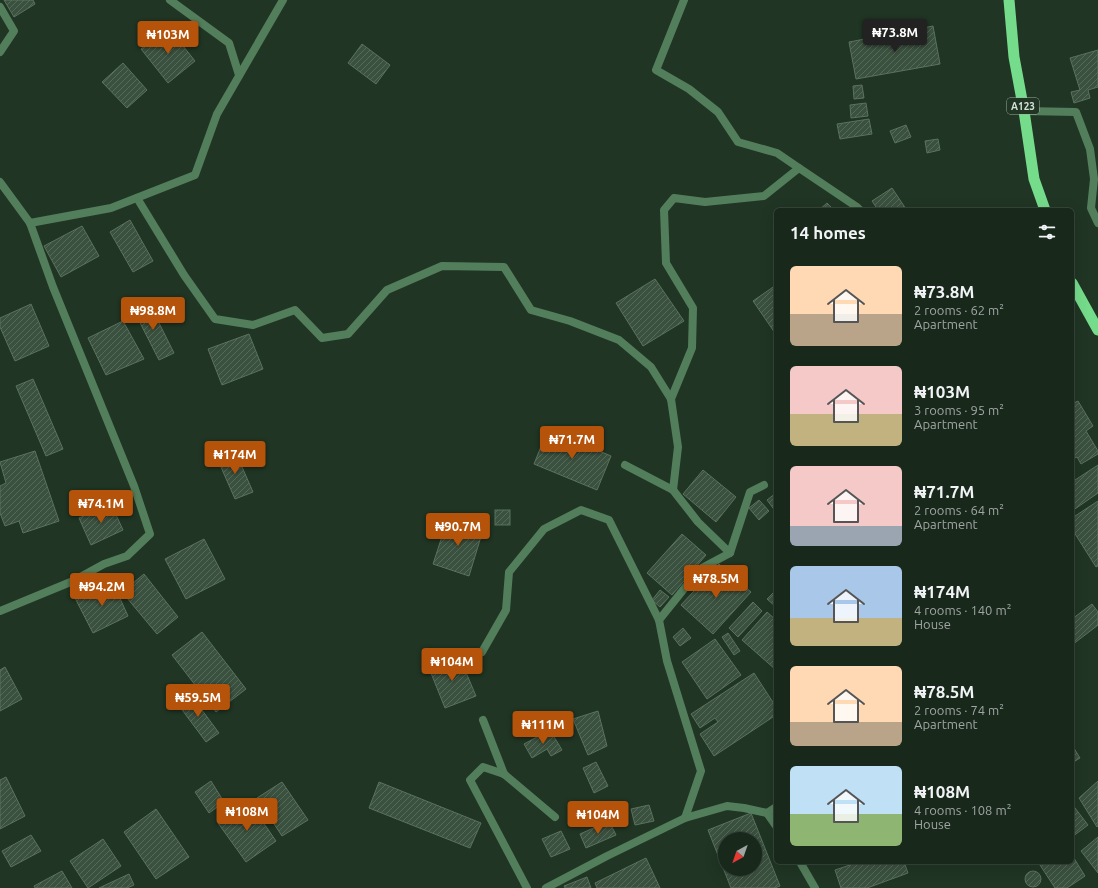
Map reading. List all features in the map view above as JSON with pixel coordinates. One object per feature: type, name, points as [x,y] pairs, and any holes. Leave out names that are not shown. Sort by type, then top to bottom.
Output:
[{"type":"highway","name":"A123","points":[[1009,0],[1014,57],[1034,179],[1044,208]]},
{"type":"highway","points":[[1074,287],[1098,330]]},
{"type":"street","points":[[170,0],[229,43],[239,75]]},
{"type":"street","points":[[30,223],[111,208],[195,175],[217,114],[283,0]]},
{"type":"street","points":[[684,0],[656,70],[689,89],[718,112],[738,142],[777,153],[858,208]]},
{"type":"street","points":[[0,7],[14,32],[0,52]]},
{"type":"street","points":[[1024,111],[1076,112],[1094,149],[1094,179],[1091,208],[1098,223]]},
{"type":"street","points":[[671,399],[692,348],[693,308],[666,263],[664,210],[674,198],[705,202],[764,196],[799,168]]},
{"type":"street","points":[[0,182],[30,223],[56,294],[134,486],[150,534],[127,556],[104,564],[73,581],[0,611]]},
{"type":"street","points":[[137,198],[184,274],[216,319],[253,325],[295,310],[322,338],[348,334],[386,290],[442,266],[504,267],[531,310],[570,322],[619,340],[651,367],[671,399],[678,447],[673,490]]},
{"type":"street","points":[[625,465],[673,490],[698,522],[730,553]]},
{"type":"street","points":[[659,620],[700,569],[730,553],[750,492],[764,485]]},
{"type":"street","points":[[482,652],[506,610],[509,572],[544,529],[581,510],[609,520],[659,620],[667,661],[701,771],[685,818]]},
{"type":"street","points":[[483,720],[504,774]]},
{"type":"street","points":[[527,888],[470,780],[483,767],[504,774],[555,817]]},
{"type":"street","points":[[546,888],[685,818],[727,806],[767,813],[774,823]]},
{"type":"street","points":[[767,813],[774,808]]},
{"type":"street","points":[[801,864],[815,888]]},
{"type":"building","points":[[4,0],[33,0],[35,4],[14,17]]},
{"type":"building","points":[[933,26],[940,64],[856,79],[849,42]]},
{"type":"building","points":[[168,27],[195,61],[168,83],[141,49]]},
{"type":"building","points":[[362,44],[390,65],[376,84],[348,63]]},
{"type":"building","points":[[1098,50],[1098,87],[1088,90],[1090,98],[1074,103],[1071,92],[1080,90],[1070,58]]},
{"type":"building","points":[[123,63],[147,90],[127,108],[102,82]]},
{"type":"building","points":[[862,85],[864,98],[854,99],[853,86]]},
{"type":"building","points":[[866,103],[868,116],[851,118],[850,105]]},
{"type":"building","points":[[869,119],[872,134],[840,139],[837,124]]},
{"type":"building","points":[[906,125],[911,137],[895,143],[890,131]]},
{"type":"building","points":[[938,139],[940,150],[927,153],[925,141]]},
{"type":"building","points":[[892,188],[905,208],[877,208],[872,201]]},
{"type":"building","points":[[827,203],[832,208],[821,208]]},
{"type":"building","points":[[130,220],[153,261],[133,272],[110,232]]},
{"type":"building","points":[[82,226],[99,256],[61,277],[44,246]]},
{"type":"building","points":[[655,279],[684,321],[643,346],[616,303]]},
{"type":"building","points":[[774,286],[774,332],[753,301]]},
{"type":"building","points":[[148,301],[174,353],[159,360],[133,309]]},
{"type":"building","points":[[31,304],[49,346],[15,361],[0,327],[0,318]]},
{"type":"building","points":[[123,321],[144,359],[106,375],[88,338]]},
{"type":"building","points":[[249,334],[263,369],[222,385],[208,349]]},
{"type":"building","points":[[33,379],[63,449],[46,456],[16,386]]},
{"type":"building","points":[[1078,401],[1093,426],[1086,431],[1098,451],[1098,454],[1081,464],[1077,457],[1074,458],[1074,403]]},
{"type":"building","points":[[548,429],[611,456],[597,490],[534,464]]},
{"type":"building","points":[[35,451],[59,521],[23,533],[19,521],[5,526],[0,513],[0,486],[6,483],[0,462]]},
{"type":"building","points":[[235,451],[253,492],[235,499],[217,458]]},
{"type":"building","points":[[1098,465],[1098,493],[1074,510],[1074,481]]},
{"type":"building","points":[[703,470],[736,497],[716,522],[683,494]]},
{"type":"building","points":[[774,495],[774,509],[767,500]]},
{"type":"building","points":[[759,500],[769,511],[759,520],[749,508]]},
{"type":"building","points":[[1098,501],[1098,566],[1096,567],[1074,532],[1074,517]]},
{"type":"building","points":[[111,504],[123,530],[91,545],[79,518]]},
{"type":"building","points":[[495,510],[510,510],[510,525],[495,525]]},
{"type":"building","points":[[448,518],[483,530],[469,576],[433,564]]},
{"type":"building","points":[[682,534],[706,555],[672,595],[647,573]]},
{"type":"building","points":[[204,539],[225,579],[186,599],[165,559]]},
{"type":"building","points":[[719,564],[751,592],[713,634],[681,605]]},
{"type":"building","points":[[144,574],[178,617],[157,634],[122,592]]},
{"type":"building","points":[[112,581],[128,616],[93,633],[75,598]]},
{"type":"building","points":[[660,590],[669,597],[660,607],[652,600]]},
{"type":"building","points":[[774,592],[774,605],[767,599]]},
{"type":"building","points":[[753,602],[762,611],[738,637],[729,628]]},
{"type":"building","points":[[1092,604],[1098,612],[1098,625],[1074,643],[1074,618]]},
{"type":"building","points":[[767,612],[774,618],[774,668],[742,640]]},
{"type":"building","points":[[683,628],[691,638],[680,646],[673,637]]},
{"type":"building","points":[[202,632],[246,689],[216,712],[172,655]]},
{"type":"building","points":[[728,633],[740,651],[734,655],[722,637]]},
{"type":"building","points":[[715,639],[741,675],[707,699],[682,662]]},
{"type":"building","points":[[459,656],[476,696],[445,708],[429,668]]},
{"type":"building","points":[[5,667],[22,699],[0,711],[0,670]]},
{"type":"building","points":[[754,673],[774,704],[774,716],[714,756],[700,734],[718,722],[715,718],[700,728],[691,714]]},
{"type":"building","points":[[190,694],[219,733],[206,742],[177,703]]},
{"type":"building","points":[[598,711],[607,746],[588,755],[573,719]]},
{"type":"building","points":[[550,730],[562,750],[551,756],[547,749],[532,758],[524,744]]},
{"type":"building","points":[[1074,748],[1080,758],[1074,762]]},
{"type":"building","points":[[596,762],[608,786],[594,793],[583,768]]},
{"type":"building","points":[[6,777],[25,816],[0,829],[0,780]]},
{"type":"building","points":[[211,781],[224,802],[209,813],[195,792]]},
{"type":"building","points":[[1098,781],[1098,826],[1097,827],[1079,798]]},
{"type":"building","points":[[282,782],[308,820],[282,836],[257,798]]},
{"type":"building","points":[[379,782],[481,823],[470,848],[369,808]]},
{"type":"building","points":[[249,802],[276,841],[246,862],[218,823]]},
{"type":"building","points":[[649,805],[654,821],[635,825],[631,809]]},
{"type":"building","points":[[1074,807],[1088,825],[1074,836]]},
{"type":"building","points":[[156,809],[189,857],[156,879],[124,832]]},
{"type":"building","points":[[751,813],[759,832],[718,832],[718,855],[708,830]]},
{"type":"building","points":[[609,821],[616,835],[586,848],[580,834]]},
{"type":"building","points":[[561,831],[570,849],[551,857],[542,839]]},
{"type":"building","points":[[31,835],[41,851],[11,867],[2,851]]},
{"type":"building","points":[[1098,837],[1098,873],[1081,851]]},
{"type":"building","points":[[103,839],[121,866],[88,888],[70,861]]},
{"type":"building","points":[[762,841],[780,886],[775,888],[731,888],[726,876],[762,876]]},
{"type":"building","points":[[646,858],[660,888],[597,888],[595,883]]},
{"type":"building","points":[[1074,858],[1085,876],[1067,888],[1055,888],[1039,864],[1074,864]]},
{"type":"building","points":[[853,864],[905,864],[908,873],[867,888],[841,888],[835,870]]},
{"type":"building","points":[[62,871],[72,888],[35,888],[34,886]]},
{"type":"building","points":[[1030,871],[1036,871],[1041,876],[1039,885],[1036,887],[1030,887],[1025,882],[1025,876]]},
{"type":"building","points":[[129,874],[134,885],[127,888],[99,888]]},
{"type":"building","points":[[587,877],[591,888],[565,888],[564,886]]}]
